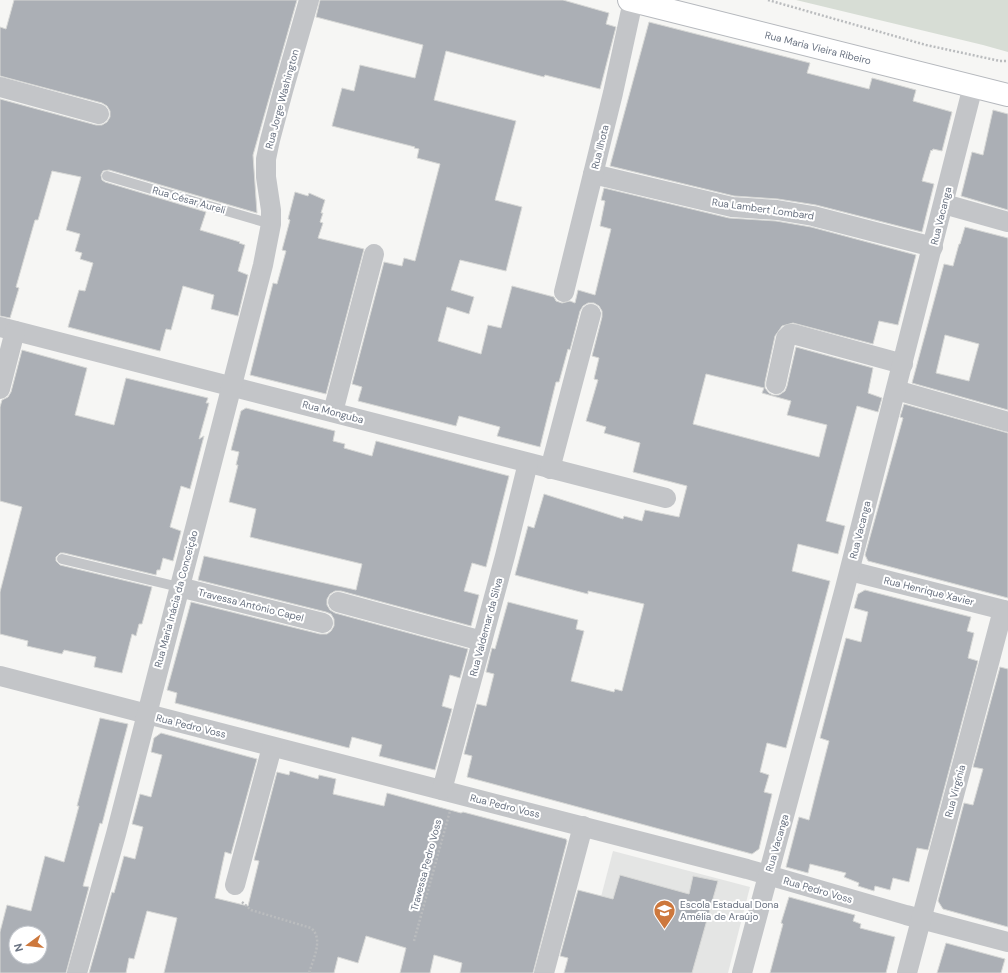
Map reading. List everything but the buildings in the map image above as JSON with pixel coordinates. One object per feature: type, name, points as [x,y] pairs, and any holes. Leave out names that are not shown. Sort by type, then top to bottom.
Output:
[{"type":"street","name":"Rua Jorge Washington","points":[[271,224],[271,210],[266,177],[266,159],[281,98],[310,0]]},
{"type":"street","name":"Rua Maria Vieira Ribeiro","points":[[631,1],[1008,95]]},
{"type":"street","name":"Rua Ilhota","points":[[564,292],[613,94],[631,1]]},
{"type":"street","name":"Rua Vacanga","points":[[742,973],[850,571],[974,86]]},
{"type":"street","points":[[0,87],[99,114]]},
{"type":"street","name":"Rua Lambert Lombard","points":[[593,174],[732,207],[777,210],[813,216],[933,247]]},
{"type":"street","points":[[944,204],[1008,222]]},
{"type":"street","name":"Rua Maria Inácia da Conceição","points":[[77,973],[116,834],[263,265],[271,224]]},
{"type":"street","points":[[332,412],[374,254]]},
{"type":"street","points":[[550,469],[591,314]]},
{"type":"street","points":[[0,389],[8,329]]},
{"type":"street","name":"Rua Monguba","points":[[8,329],[666,498]]},
{"type":"street","points":[[776,384],[786,338],[790,334],[903,364]]},
{"type":"street","points":[[896,390],[1008,422]]},
{"type":"street","name":"Rua Valdemar da Silva","points":[[448,792],[482,641],[528,463]]},
{"type":"street","name":"Rua Henrique Xavier","points":[[850,571],[1006,611]]},
{"type":"street","name":"Travessa Antônio Capel","points":[[179,587],[323,623]]},
{"type":"street","points":[[338,602],[482,641]]},
{"type":"street","name":"Rua Virgínia","points":[[907,973],[1006,611]]},
{"type":"street","name":"Rua Pedro Voss","points":[[0,676],[583,826],[768,875],[921,919],[1008,942]]},
{"type":"street","points":[[235,885],[272,747]]},
{"type":"street","points":[[544,973],[583,826]]},
{"type":"lane","name":"Rua César Aureli","points":[[107,176],[271,224]]},
{"type":"lane","name":"Travessa Antônio Capel","points":[[62,559],[179,587]]},
{"type":"path","points":[[767,0],[926,45],[1000,61],[1008,61]]},
{"type":"path","name":"Travessa Pedro Voss","points":[[414,941],[448,792]]},
{"type":"path","points":[[235,885],[236,892],[241,901],[251,910],[311,928],[314,931],[318,940],[309,973]]},
{"type":"shaded area","points":[[796,0],[1008,0],[1008,52],[983,45]]},
{"type":"shaded area","name":"Escola Estadual Dona Amélia de Araújo","points":[[613,851],[750,887],[728,973],[581,973]]},
{"type":"place","name":"Escola Estadual Dona Amélia de Araújo","points":[[665,930]]}]
